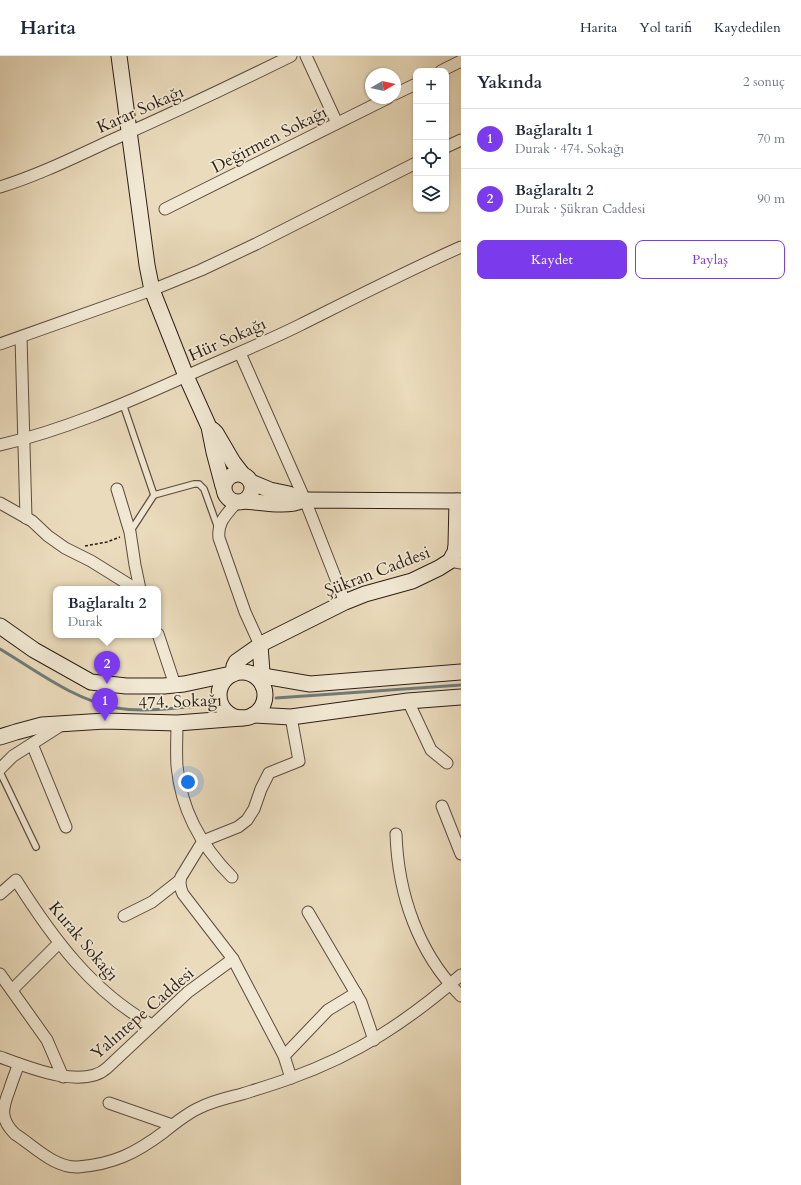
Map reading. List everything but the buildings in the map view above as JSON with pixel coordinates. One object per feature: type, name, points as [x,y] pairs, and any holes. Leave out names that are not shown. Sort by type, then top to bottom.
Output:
[{"type":"street","points":[[119,56],[147,266],[152,290],[186,376],[209,427],[226,496],[231,501],[240,502],[288,504],[298,503],[304,500]]},
{"type":"street","name":"Karar Sokağı","points":[[0,187],[35,175],[225,89],[292,56]]},
{"type":"street","points":[[306,56],[337,123]]},
{"type":"street","points":[[447,68],[461,61]]},
{"type":"street","points":[[401,91],[413,85]]},
{"type":"street","name":"Değirmen Sokağı","points":[[165,209],[376,104]]},
{"type":"street","points":[[449,146],[461,140]]},
{"type":"street","points":[[0,344],[152,290],[201,270],[256,244],[413,164]]},
{"type":"street","name":"Hür Sokağı","points":[[0,445],[23,440],[83,420],[123,404],[300,325],[461,246]]},
{"type":"street","points":[[21,337],[26,518]]},
{"type":"street","points":[[240,353],[304,500],[344,602]]},
{"type":"street","points":[[209,427],[216,433],[233,462],[252,486],[251,494],[240,502],[218,529],[219,538],[245,612],[260,645],[260,679],[265,697],[264,703],[261,708],[247,717],[231,715],[220,703],[220,687],[226,677],[232,674]]},
{"type":"street","points":[[224,486],[227,479],[238,474],[270,490],[289,494],[304,500],[459,501]]},
{"type":"street","points":[[117,489],[130,532],[134,565],[139,586]]},
{"type":"street","name":"Şükran Caddesi","points":[[232,674],[236,662],[260,645],[344,602],[365,594],[412,581],[439,568],[456,562],[455,552],[459,501]]},
{"type":"street","points":[[0,503],[26,518],[66,548],[91,561],[131,586]]},
{"type":"street","points":[[0,626],[50,660],[91,682],[126,686],[145,687],[176,685],[242,672],[260,679],[310,684],[461,672]]},
{"type":"street","points":[[159,638],[176,685]]},
{"type":"street","name":"474. Sokağı","points":[[0,737],[42,725],[63,723],[105,721],[176,723],[247,717],[292,717],[408,702],[461,697]]},
{"type":"street","points":[[408,702],[431,750],[447,763]]},
{"type":"street","points":[[124,916],[152,902],[180,880],[202,841],[233,830],[243,824],[251,815],[269,773],[299,761],[292,717]]},
{"type":"street","points":[[0,769],[13,756],[63,723]]},
{"type":"street","points":[[176,723],[179,783],[188,811],[202,841],[214,859],[232,877]]},
{"type":"street","points":[[32,744],[66,827]]},
{"type":"street","points":[[442,806],[461,854]]},
{"type":"street","points":[[396,834],[400,878],[411,916],[424,946],[440,972],[461,996]]},
{"type":"street","name":"Kurak Sokağı","points":[[0,894],[16,880],[59,943],[88,976],[111,998],[133,1014],[152,1025]]},
{"type":"street","points":[[180,880],[183,894],[233,959],[284,1056],[291,1078]]},
{"type":"street","points":[[308,912],[361,1002],[374,1040]]},
{"type":"street","points":[[12,990],[59,943]]},
{"type":"street","name":"Yalıntepe Caddesi","points":[[0,1057],[19,1064],[63,1076],[83,1077],[96,1075],[104,1071],[188,992],[233,959]]},
{"type":"street","points":[[0,974],[47,1040],[63,1076]]},
{"type":"street","points":[[19,1064],[2,1107],[4,1118],[10,1130],[58,1163],[77,1167],[117,1160],[144,1146],[188,1113],[210,1102],[291,1078],[326,1064],[374,1040],[418,1011],[461,975]]},
{"type":"street","points":[[284,1056],[328,1010],[356,993]]},
{"type":"street","points":[[109,1103],[172,1125]]},
{"type":"lane","points":[[123,404],[154,495]]},
{"type":"lane","points":[[130,532],[154,495],[194,484],[199,484],[204,489],[218,529]]},
{"type":"lane","points":[[0,772],[36,847]]},
{"type":"path","points":[[66,548],[107,542],[130,532]]},
{"type":"waterway","points":[[0,649],[56,684],[71,692],[101,704],[117,708],[140,710],[215,704]]},
{"type":"waterway","points":[[276,698],[461,685]]},
{"type":"place","name":"Bağlaraltı 2","points":[[107,684]]},
{"type":"place","name":"Bağlaraltı 1","points":[[105,721]]}]
